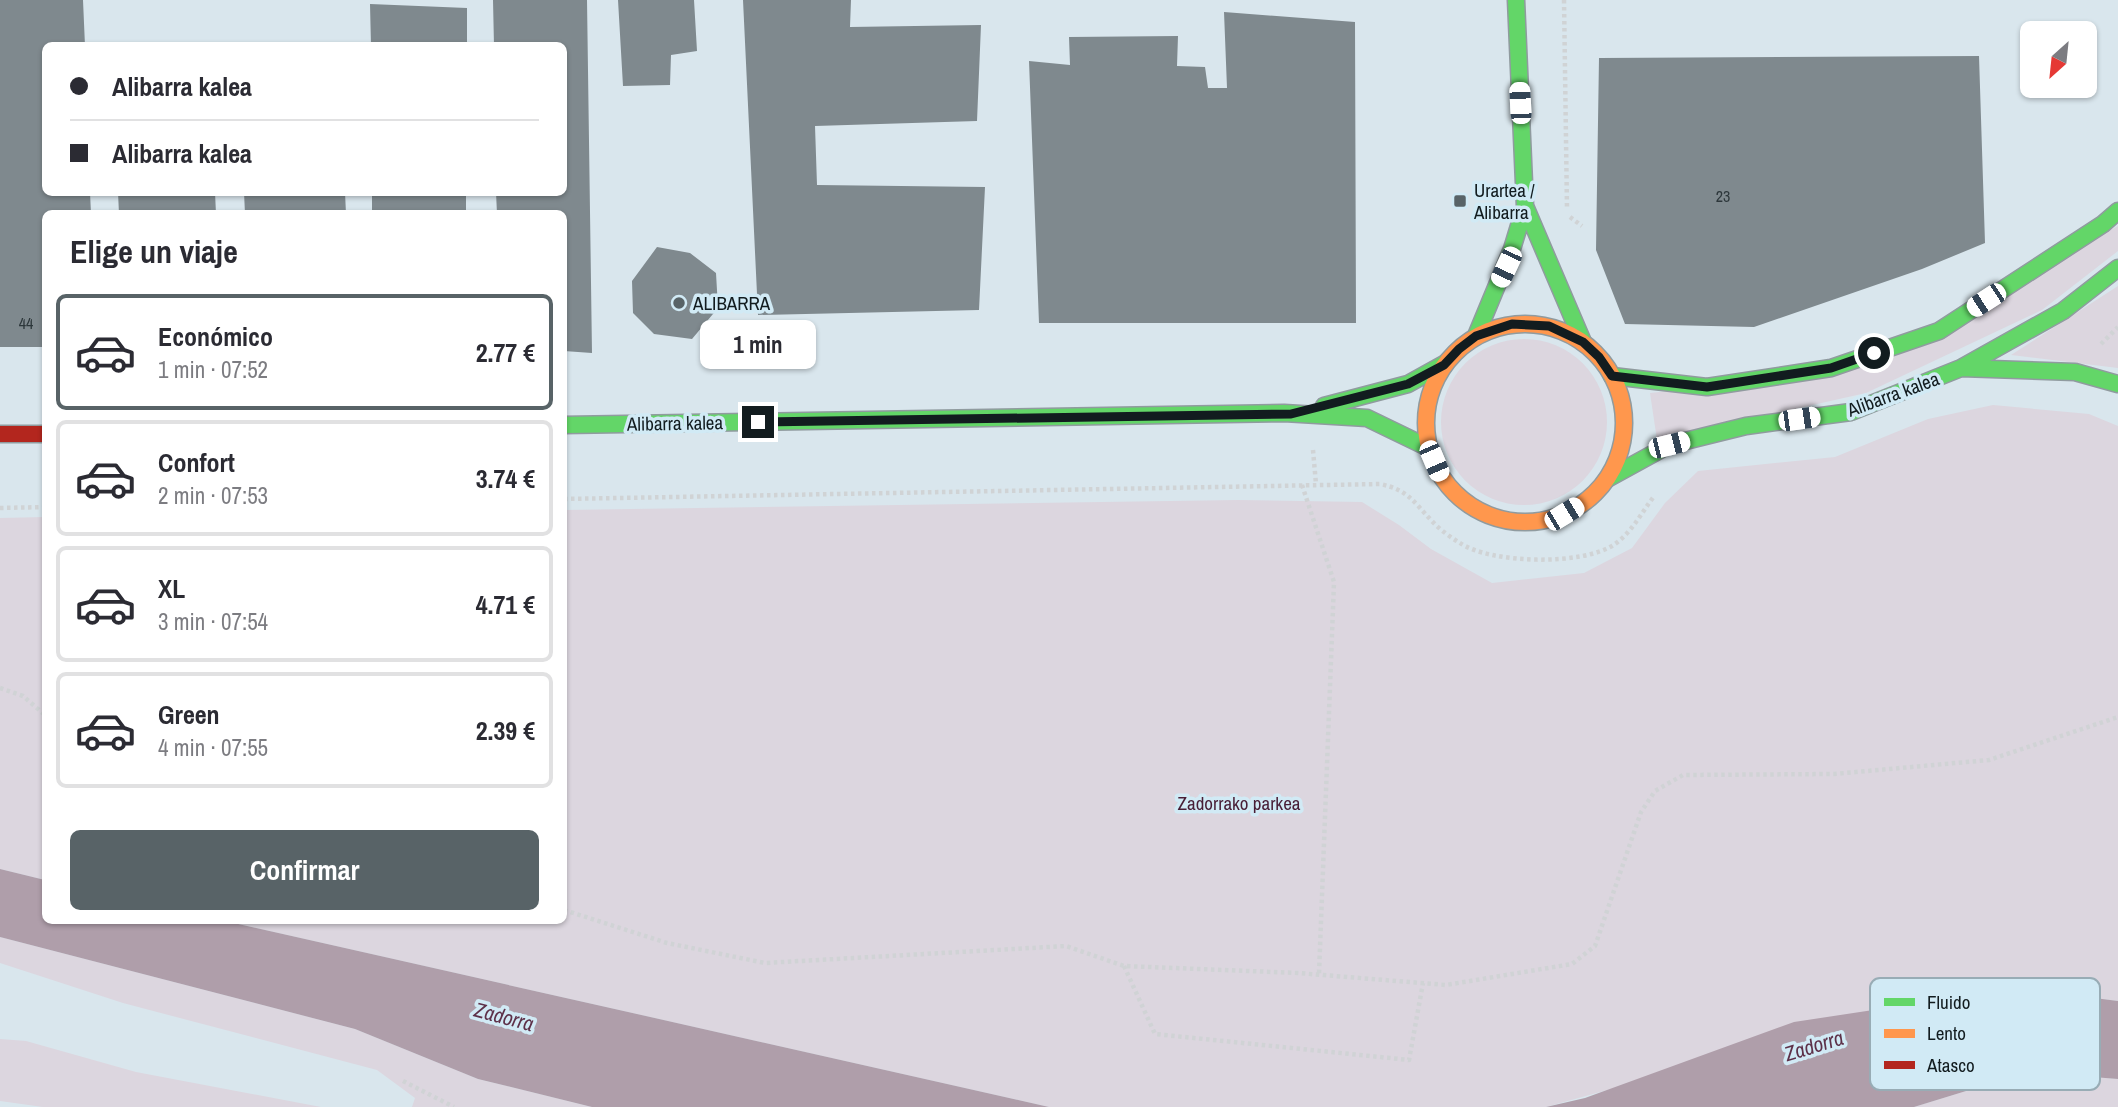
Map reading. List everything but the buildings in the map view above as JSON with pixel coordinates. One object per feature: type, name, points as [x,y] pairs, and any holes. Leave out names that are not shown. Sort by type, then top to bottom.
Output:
[{"type":"street","points":[[1476,336],[1509,258],[1525,206],[1516,0]]},
{"type":"street","points":[[1525,206],[1583,342]]},
{"type":"street","points":[[1612,376],[1707,387],[1831,368],[1939,331],[2103,224],[2118,211]]},
{"type":"street","name":"Alibarra kalea","points":[[1607,479],[1669,445],[1746,426],[1851,412],[1961,368],[2063,311],[2118,268]]},
{"type":"street","points":[[1512,324],[1549,326],[1583,342],[1599,357],[1612,376],[1623,410],[1622,446],[1607,479],[1588,500],[1564,514],[1537,522],[1508,521],[1481,512],[1457,496],[1439,474],[1429,448],[1426,419],[1431,390],[1444,365],[1476,336],[1512,324]]},
{"type":"street","name":"Alibarra kalea","points":[[1291,414],[1408,384],[1444,365]]},
{"type":"street","points":[[1961,368],[2075,372],[2118,384]]},
{"type":"street","name":"Alibarra kalea","points":[[567,425],[1291,414],[1367,418],[1429,448]]},
{"type":"street","points":[[0,434],[42,433]]},
{"type":"path","points":[[1564,0],[1567,215],[1581,226]]},
{"type":"path","points":[[567,499],[1303,485],[1334,582],[1319,974]]},
{"type":"path","points":[[0,508],[42,508]]},
{"type":"path","points":[[0,688],[23,696],[42,713]]},
{"type":"path","points":[[567,911],[667,943],[765,963],[1066,946],[1124,966],[1319,974],[1446,985],[1572,964],[1595,946],[1642,812],[1655,791],[1683,775],[1835,774],[1989,760],[2118,717]]},
{"type":"path","points":[[1124,966],[1155,1034],[1409,1060],[1423,984]]},
{"type":"path","points":[[403,1081],[454,1107]]},
{"type":"green space","points":[[2118,226],[2118,251],[2042,310],[1866,393],[1657,440],[1650,393],[1844,372]]},
{"type":"green space","points":[[2118,286],[2118,368],[2011,355]]},
{"type":"green space","points":[[1524,339],[1556,345],[1583,363],[1601,390],[1607,422],[1601,454],[1583,481],[1556,499],[1524,505],[1492,499],[1465,481],[1447,454],[1441,422],[1447,390],[1465,363],[1492,345]]},
{"type":"green space","name":"Zadorrako parkea","points":[[1993,405],[2089,414],[2118,426],[2118,1001],[2100,999],[2100,978],[1870,978],[1870,1017],[1546,1107],[1049,1107],[238,924],[567,924],[567,510],[1238,500],[1362,502],[1431,549],[1492,583],[1584,573],[1632,548],[1665,503],[1698,471],[1835,457],[1928,419]]},
{"type":"green space","points":[[42,517],[42,879],[0,869],[0,518]]},
{"type":"green space","points":[[0,937],[355,1029],[478,1079],[592,1107],[412,1107],[415,1098],[377,1070],[123,1003],[0,963]]},
{"type":"green space","points":[[0,1039],[26,1041],[136,1072],[321,1107],[43,1107],[0,1101]]},
{"type":"green space","points":[[2100,1078],[2118,1079],[2118,1107],[1914,1107],[1969,1090],[2100,1090]]},
{"type":"water","name":"Zadorra","points":[[0,869],[42,879],[42,924],[238,924],[1049,1107],[592,1107],[478,1079],[355,1029],[0,937]]},
{"type":"water","points":[[2100,999],[2118,1001],[2118,1079],[2100,1078]]},
{"type":"water","name":"Zadorra","points":[[1870,1010],[1870,1090],[1969,1090],[1914,1107],[1546,1107],[1585,1098],[1794,1022]]},
{"type":"traffic: fast","points":[[1516,0],[1525,206],[1583,342]]},
{"type":"traffic: fast","points":[[1476,336],[1512,249],[1525,206]]},
{"type":"traffic: fast","points":[[1612,376],[1707,387],[1831,368],[1939,331],[2103,224],[2118,211]]},
{"type":"traffic: fast","points":[[1607,479],[1669,445],[1746,426],[1851,412],[1961,368],[2063,311],[2118,268]]},
{"type":"traffic: fast","points":[[1324,406],[1408,384],[1444,364]]},
{"type":"traffic: fast","points":[[1961,368],[2075,372],[2118,384]]},
{"type":"traffic: fast","points":[[567,425],[1284,413],[1367,418],[1429,448]]},
{"type":"traffic: slow","points":[[1525,324],[1563,332],[1595,353],[1616,385],[1624,423],[1616,461],[1595,493],[1563,514],[1525,522],[1487,514],[1455,493],[1434,461],[1426,423],[1434,385],[1455,353],[1487,332],[1525,324]]},
{"type":"traffic: jam","points":[[0,434],[42,434]]},
{"type":"place","name":"Urartea / Alibarra","points":[[1460,201]]},
{"type":"place","name":"ALIBARRA","points":[[679,303]]},
{"type":"route","points":[[758,422],[1291,414],[1408,384],[1444,365],[1476,336],[1512,324],[1549,326],[1583,342],[1599,357],[1612,376],[1707,387],[1831,368],[1874,353]]}]
